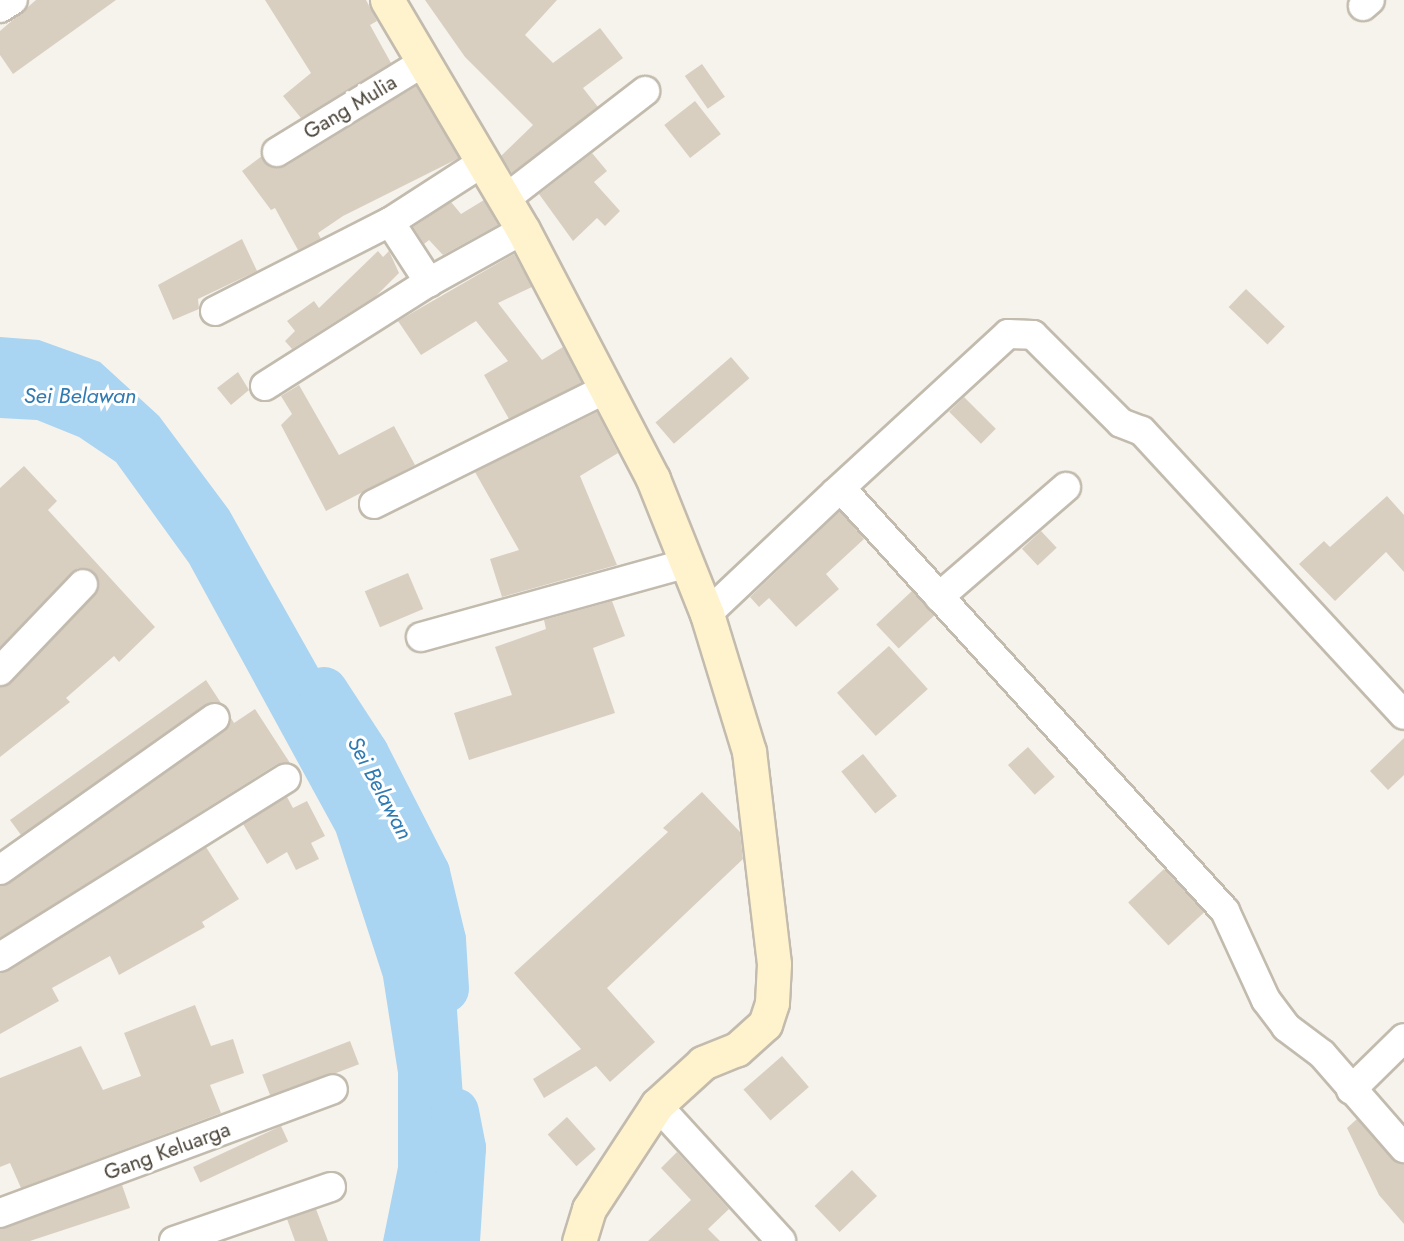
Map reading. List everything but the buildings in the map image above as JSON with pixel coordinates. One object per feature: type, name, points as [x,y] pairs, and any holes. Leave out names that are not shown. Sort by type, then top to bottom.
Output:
[{"type":"street","points":[[0,8],[13,0]]},
{"type":"street","points":[[387,0],[523,230],[652,479],[707,614],[749,751],[766,859],[774,964],[772,1003],[765,1024],[737,1049],[703,1064],[657,1105],[589,1209],[579,1241]]},
{"type":"street","name":"Gang Mulia","points":[[277,152],[424,62]]},
{"type":"street","points":[[505,199],[645,91]]},
{"type":"street","points":[[214,311],[390,222],[483,162]]},
{"type":"street","points":[[390,222],[429,282]]},
{"type":"street","points":[[265,386],[429,282],[523,230]]},
{"type":"street","points":[[707,614],[1008,334],[1033,335],[1121,423],[1142,431],[1404,715]]},
{"type":"street","points":[[374,504],[606,389]]},
{"type":"street","points":[[939,597],[1066,487]]},
{"type":"street","points":[[835,493],[847,495],[1225,911],[1266,1000],[1286,1027],[1322,1054],[1351,1090],[1404,1148]]},
{"type":"street","points":[[421,637],[687,563]]},
{"type":"street","points":[[0,671],[83,584]]},
{"type":"street","points":[[0,870],[215,717]]},
{"type":"street","points":[[0,957],[286,778]]},
{"type":"street","points":[[1351,1090],[1404,1038]]},
{"type":"street","name":"Gang Keluarga","points":[[0,1213],[333,1089]]},
{"type":"street","points":[[657,1105],[781,1241]]},
{"type":"street","points":[[174,1241],[331,1187]]},
{"type":"water","name":"Sei Belawan","points":[[0,337],[39,340],[100,362],[159,416],[229,510],[349,723],[435,913],[455,981],[466,1141],[449,1241],[383,1241],[398,1167],[398,1073],[383,977],[336,832],[189,563],[116,462],[79,437],[37,420],[0,418]]},
{"type":"waterway","name":"Sei Belawan","points":[[324,691],[365,754],[426,873],[442,940],[445,989]]},
{"type":"waterway","name":"Sei Belawan","points":[[455,1112],[462,1148],[456,1241]]}]
